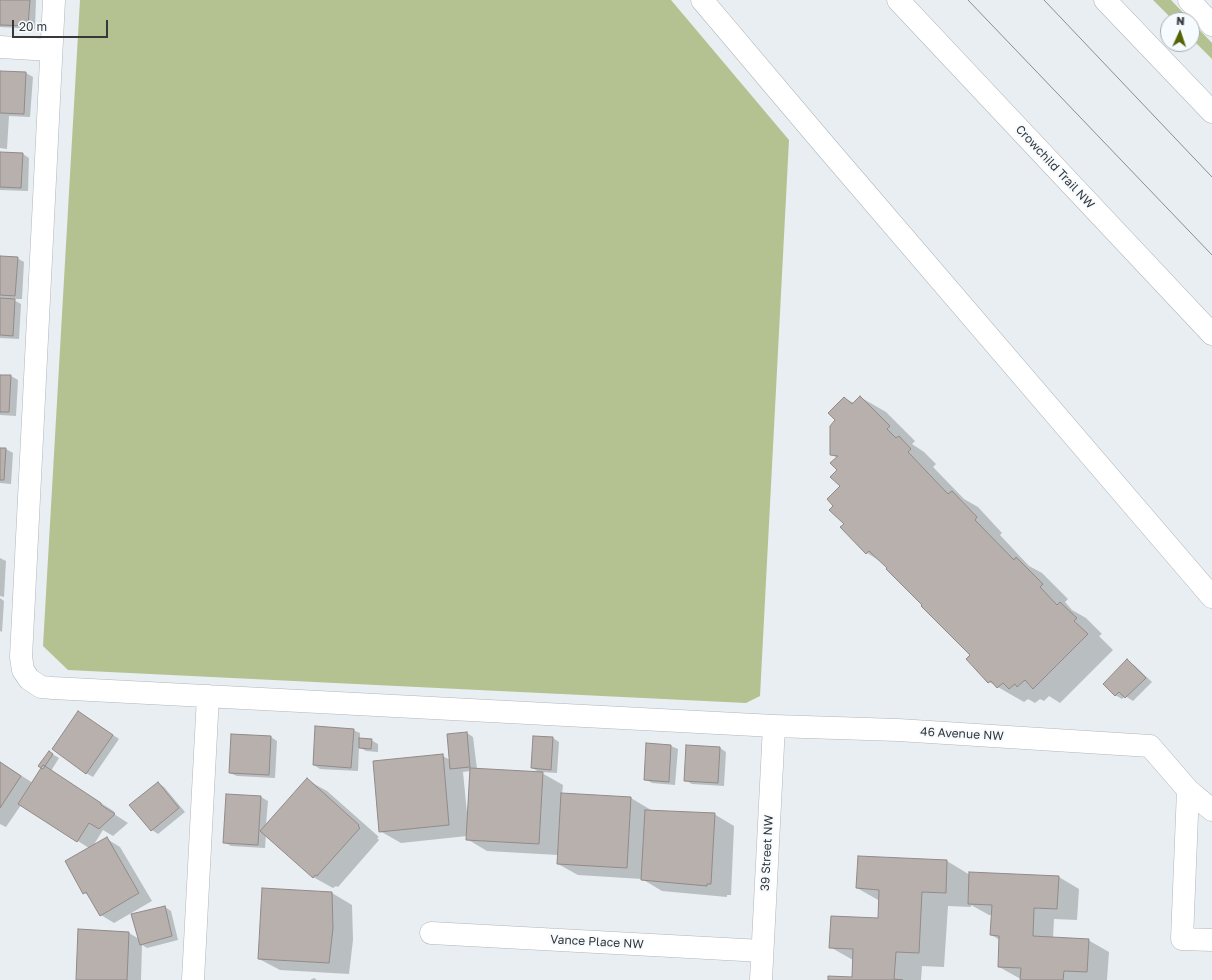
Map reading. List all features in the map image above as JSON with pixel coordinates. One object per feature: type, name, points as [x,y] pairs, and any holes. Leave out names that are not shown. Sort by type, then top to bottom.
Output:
[{"type":"main road","name":"46 Avenue NW","points":[[54,0],[21,657],[23,670],[29,679],[41,687],[47,688],[774,726],[898,730],[1150,746],[1188,790]]},
{"type":"main road","points":[[702,0],[1212,597]]},
{"type":"main road","name":"Crowchild Trail NW","points":[[898,0],[1212,334]]},
{"type":"main road","points":[[1105,0],[1212,112]]},
{"type":"main road","points":[[1190,0],[1212,25]]},
{"type":"main road","points":[[0,47],[51,50]]},
{"type":"main road","points":[[193,980],[208,696]]},
{"type":"main road","name":"39 Street NW","points":[[761,980],[774,726]]},
{"type":"main road","points":[[1188,790],[1212,810]]},
{"type":"main road","points":[[1188,790],[1182,938],[1212,940]]},
{"type":"main road","name":"Vance Place NW","points":[[431,933],[762,951]]},
{"type":"green space","points":[[80,0],[671,0],[789,140],[760,696],[746,703],[68,670],[43,646]]},
{"type":"green space","points":[[1153,0],[1171,0],[1182,12],[1165,12]]},
{"type":"green space","points":[[1200,30],[1212,43],[1212,59],[1200,47]]},
{"type":"building","points":[[0,0],[30,0],[28,26],[0,25]]},
{"type":"building","points":[[0,71],[26,72],[24,114],[0,113]]},
{"type":"building","points":[[0,152],[23,153],[21,188],[0,187]]},
{"type":"building","points":[[0,256],[18,257],[15,296],[0,295]]},
{"type":"building","points":[[0,298],[15,299],[13,336],[0,335]]},
{"type":"building","points":[[0,375],[11,375],[9,412],[0,412]]},
{"type":"building","points":[[860,396],[890,426],[887,429],[896,438],[899,436],[911,449],[908,452],[948,494],[952,491],[977,517],[975,520],[1014,560],[1016,557],[1043,584],[1040,587],[1057,605],[1060,602],[1077,618],[1074,621],[1088,634],[1033,689],[1025,680],[1017,687],[1015,684],[1009,689],[1003,683],[997,688],[991,681],[988,683],[966,659],[970,655],[921,606],[922,605],[886,569],[887,568],[869,551],[866,554],[840,527],[844,524],[829,510],[833,506],[827,499],[840,486],[830,477],[837,470],[830,463],[838,456],[830,455],[830,426],[835,420],[828,413],[844,397],[852,404]]},
{"type":"building","points":[[0,448],[6,448],[4,480],[0,480]]},
{"type":"building","points":[[1127,659],[1146,678],[1125,698],[1119,692],[1115,696],[1103,684]]},
{"type":"building","points":[[78,711],[113,735],[86,774],[52,749]]},
{"type":"building","points":[[315,726],[354,729],[351,768],[313,765]]},
{"type":"building","points":[[467,732],[470,767],[450,769],[447,734]]},
{"type":"building","points":[[231,734],[271,736],[269,775],[229,773]]},
{"type":"building","points":[[533,736],[553,737],[551,770],[531,768]]},
{"type":"building","points":[[359,738],[372,739],[371,749],[359,748]]},
{"type":"building","points":[[646,743],[671,745],[669,782],[644,780]]},
{"type":"building","points":[[686,745],[720,747],[718,783],[684,781]]},
{"type":"building","points":[[49,751],[53,754],[45,766],[43,765],[41,768],[38,766]]},
{"type":"building","points":[[443,754],[449,825],[379,832],[373,761]]},
{"type":"building","points":[[0,762],[21,776],[0,808]]},
{"type":"building","points":[[45,766],[115,814],[99,829],[89,823],[77,842],[18,804],[41,768],[43,769]]},
{"type":"building","points":[[470,768],[543,772],[539,844],[466,840]]},
{"type":"building","points":[[307,778],[359,825],[358,826],[360,828],[317,876],[315,875],[313,878],[260,831]]},
{"type":"building","points":[[158,782],[179,808],[151,831],[129,805]]},
{"type":"building","points":[[561,793],[631,797],[627,868],[557,864]]},
{"type":"building","points":[[226,794],[261,796],[258,845],[223,843]]},
{"type":"building","points":[[645,810],[715,813],[711,884],[707,884],[707,886],[641,880]]},
{"type":"building","points":[[107,837],[139,893],[100,916],[86,892],[83,894],[65,861]]},
{"type":"building","points":[[858,856],[947,860],[946,893],[922,892],[919,953],[896,952],[894,979],[903,980],[828,980],[828,976],[852,977],[853,949],[829,948],[831,916],[878,918],[879,890],[856,888]]},
{"type":"building","points":[[969,872],[1059,876],[1057,909],[1034,908],[1033,936],[1089,939],[1087,972],[1064,971],[1063,980],[1020,980],[1021,968],[998,967],[999,936],[990,935],[992,905],[968,904]]},
{"type":"building","points":[[262,888],[332,892],[333,928],[329,963],[258,959]]},
{"type":"building","points":[[165,906],[172,936],[140,945],[131,914]]},
{"type":"building","points":[[78,929],[129,932],[127,980],[76,980]]},
{"type":"tram line","points":[[968,0],[1212,255]]},
{"type":"tram line","points":[[1044,0],[1212,177]]}]
